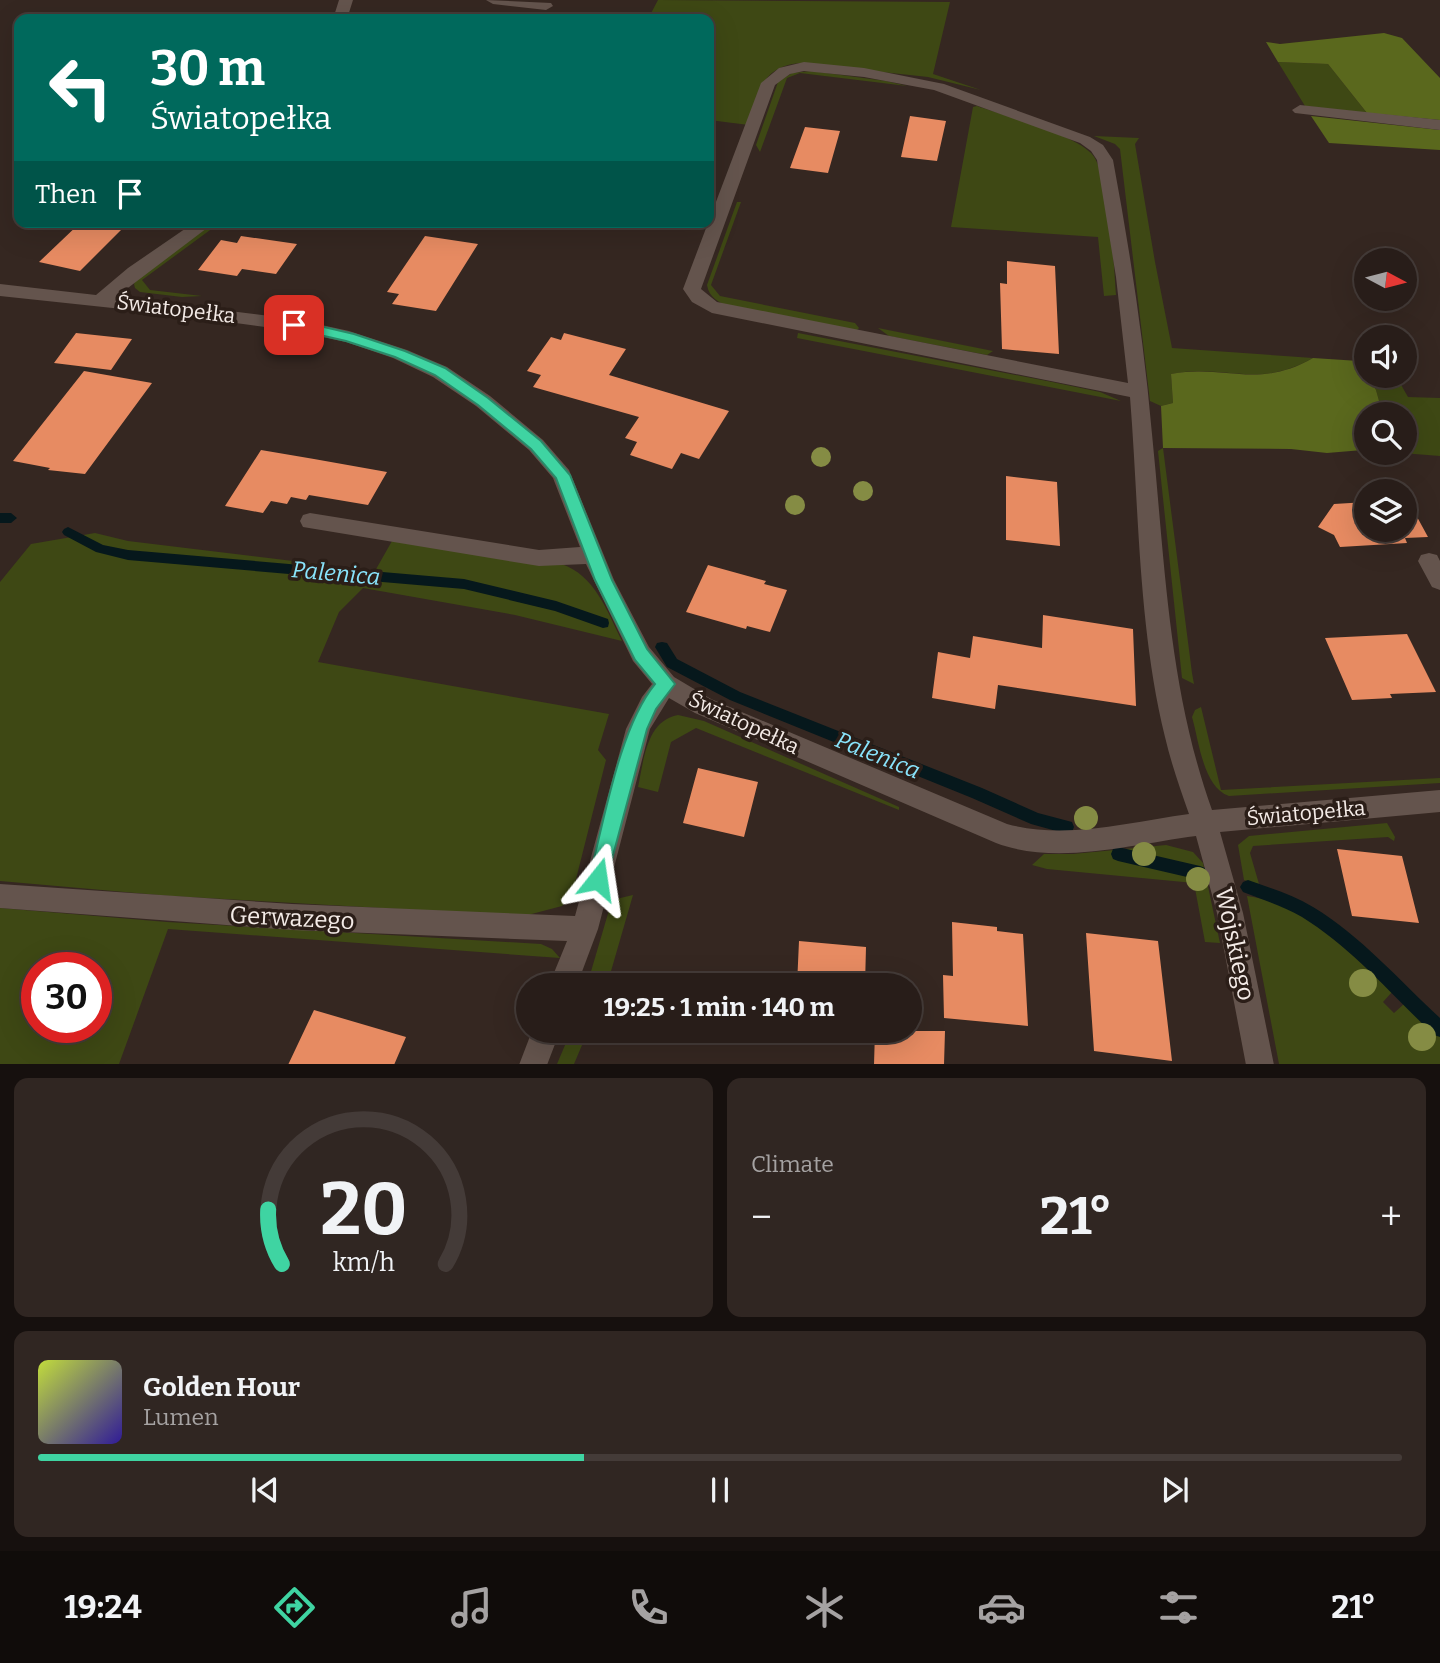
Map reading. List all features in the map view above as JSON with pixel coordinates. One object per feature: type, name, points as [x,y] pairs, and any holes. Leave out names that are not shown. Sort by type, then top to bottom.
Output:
[{"type":"street","points":[[493,0],[546,6]]},
{"type":"street","name":"Wojskiego","points":[[1139,392],[712,307],[698,299],[692,289],[768,83],[779,73],[807,66],[917,81],[1073,135],[1097,148],[1105,160],[1139,392],[1171,715],[1189,787],[1205,825],[1229,907],[1260,1064]]},
{"type":"street","points":[[1300,110],[1440,125]]},
{"type":"street","points":[[101,300],[134,272],[198,228]]},
{"type":"street","name":"Światopełka","points":[[0,290],[294,325],[349,337],[400,354],[440,372],[483,401],[536,445],[562,475],[593,555],[641,654],[666,684],[714,711],[1005,835],[1027,841],[1058,844],[1248,817],[1440,801]]},
{"type":"street","points":[[310,522],[529,556],[569,558],[593,555]]},
{"type":"street","points":[[1429,561],[1440,581]]},
{"type":"street","points":[[568,973],[585,929],[638,729],[650,704],[666,684]]},
{"type":"street","name":"Gerwazego","points":[[0,896],[166,911],[369,922],[585,929]]},
{"type":"street","points":[[533,1064],[541,1043]]},
{"type":"green space","points":[[658,0],[950,2],[933,74],[981,90],[928,77],[800,63],[787,65],[769,76],[759,92],[749,125],[714,121],[714,14],[651,14]]},
{"type":"green space","points":[[1384,33],[1402,38],[1440,78],[1440,120],[1367,113],[1328,64],[1278,62],[1266,42],[1280,44]]},
{"type":"green space","points":[[1278,62],[1328,64],[1367,113],[1305,106]]},
{"type":"green space","points":[[811,71],[907,86],[800,73],[787,78],[760,152],[756,145],[778,82],[792,73]]},
{"type":"green space","points":[[977,106],[1054,132],[1091,153],[1102,178],[1106,198],[1116,295],[1104,296],[1098,237],[951,227],[973,107]]},
{"type":"green space","points":[[1311,116],[1440,130],[1440,150],[1329,143]]},
{"type":"green space","points":[[1094,136],[1139,138],[1135,144],[1172,348],[1313,358],[1293,367],[1258,374],[1191,371],[1171,374],[1173,403],[1161,406],[1150,401],[1120,149],[1115,144]]},
{"type":"green space","points":[[737,202],[741,202],[711,285],[720,296],[855,323],[859,328],[856,331],[729,307],[712,296],[707,285]]},
{"type":"green space","points":[[206,228],[213,228],[142,280],[150,290],[202,296],[182,297],[140,292],[134,284],[137,277]]},
{"type":"green space","points":[[878,328],[993,351],[987,355],[889,336]]},
{"type":"green space","points":[[798,333],[1100,392],[1121,401],[797,338]]},
{"type":"green space","points":[[1313,358],[1354,361],[1354,388],[1375,388],[1379,402],[1354,402],[1354,451],[1327,453],[1291,449],[1163,448],[1161,406],[1173,403],[1171,374],[1258,374],[1275,373]]},
{"type":"green space","points":[[1375,388],[1403,388],[1408,397],[1440,398],[1440,456],[1417,454],[1417,402],[1379,402]]},
{"type":"green space","points":[[1163,448],[1194,684],[1182,678],[1158,451]]},
{"type":"green space","points":[[95,533],[128,541],[375,571],[392,541],[561,564],[583,576],[599,595],[622,641],[515,615],[363,588],[339,612],[318,662],[609,714],[598,750],[606,760],[572,895],[562,906],[524,916],[170,896],[0,881],[0,582],[31,544]]},
{"type":"green space","points":[[1201,707],[1221,790],[1440,778],[1440,783],[1229,796],[1220,791],[1213,783],[1203,762],[1192,717],[1195,710]]},
{"type":"green space","points":[[678,715],[704,721],[899,807],[899,810],[696,728],[671,742],[658,792],[638,787],[648,743],[653,733],[667,719]]},
{"type":"green space","points":[[1387,823],[1395,837],[1394,841],[1388,837],[1253,846],[1250,853],[1259,884],[1244,880],[1238,845],[1249,836]]},
{"type":"green space","points":[[1166,845],[1193,852],[1203,863],[1220,943],[1205,942],[1194,883],[1047,869],[1032,865],[1044,854],[1073,854]]},
{"type":"green space","points":[[633,895],[610,973],[591,973],[612,900]]},
{"type":"green space","points":[[1247,896],[1289,909],[1343,947],[1392,992],[1383,1002],[1394,1013],[1404,1004],[1440,1036],[1440,1064],[1279,1064]]},
{"type":"green space","points":[[0,908],[167,922],[541,944],[552,949],[560,958],[168,929],[119,1064],[0,1064]]},
{"type":"green space","points":[[566,1043],[583,1043],[574,1064],[557,1064]]},
{"type":"building","points":[[910,116],[946,121],[937,161],[901,157]]},
{"type":"building","points":[[805,127],[840,131],[828,173],[790,168]]},
{"type":"building","points":[[75,228],[123,228],[80,271],[39,262]]},
{"type":"building","points":[[241,236],[297,244],[276,274],[242,269],[237,276],[198,270],[221,240],[237,243]]},
{"type":"building","points":[[425,236],[478,244],[436,311],[392,304],[399,294],[387,292]]},
{"type":"building","points":[[1007,261],[1055,266],[1059,354],[1002,349],[1000,283],[1007,284]]},
{"type":"building","points":[[76,333],[132,339],[111,370],[54,363]]},
{"type":"building","points":[[564,333],[626,349],[609,375],[729,411],[699,459],[681,453],[672,469],[630,455],[637,442],[625,438],[639,417],[533,387],[541,375],[527,371],[551,337],[561,340]]},
{"type":"building","points":[[84,371],[152,383],[85,474],[48,470],[50,468],[13,461]]},
{"type":"building","points":[[261,450],[387,472],[368,505],[309,495],[306,500],[291,497],[287,504],[271,501],[263,513],[225,506]]},
{"type":"building","points":[[1006,476],[1057,482],[1060,546],[1006,540]]},
{"type":"building","points":[[1354,503],[1354,542],[1407,543],[1340,547],[1334,535],[1318,527],[1334,504]]},
{"type":"building","points":[[1417,517],[1428,537],[1417,537]]},
{"type":"building","points":[[708,565],[766,581],[764,584],[787,590],[770,632],[747,626],[746,629],[686,612]]},
{"type":"building","points":[[1043,615],[1133,629],[1136,706],[998,685],[995,709],[932,698],[938,652],[970,658],[973,636],[1042,648]]},
{"type":"building","points":[[1407,634],[1436,692],[1390,694],[1392,698],[1352,700],[1325,638]]},
{"type":"building","points":[[698,768],[758,782],[744,837],[683,823]]},
{"type":"building","points":[[1337,849],[1402,856],[1419,923],[1352,916]]},
{"type":"building","points":[[952,922],[997,927],[997,931],[1023,934],[1028,1026],[944,1018],[943,975],[953,976]]},
{"type":"building","points":[[1086,933],[1158,941],[1172,1061],[1094,1051]]},
{"type":"building","points":[[799,941],[866,947],[865,973],[798,973]]},
{"type":"building","points":[[314,1010],[406,1037],[394,1064],[288,1064]]},
{"type":"building","points":[[922,1031],[945,1031],[944,1064],[874,1064],[875,1043],[922,1043]]},
{"type":"waterway","name":"Palenica","points":[[0,518],[11,518]]},
{"type":"waterway","name":"Palenica","points":[[68,532],[100,549],[128,555],[464,584],[556,606],[603,623]]},
{"type":"waterway","name":"Palenica","points":[[662,647],[672,663],[735,696],[1036,819],[1067,827]]},
{"type":"waterway","name":"Palenica","points":[[1118,854],[1200,873]]},
{"type":"waterway","name":"Palenica","points":[[1248,887],[1289,902],[1328,926],[1440,1029]]},
{"type":"route","points":[[294,325],[349,337],[400,354],[440,372],[483,401],[536,445],[562,475],[603,580],[641,654],[666,684],[650,704],[638,729],[598,879]]}]
